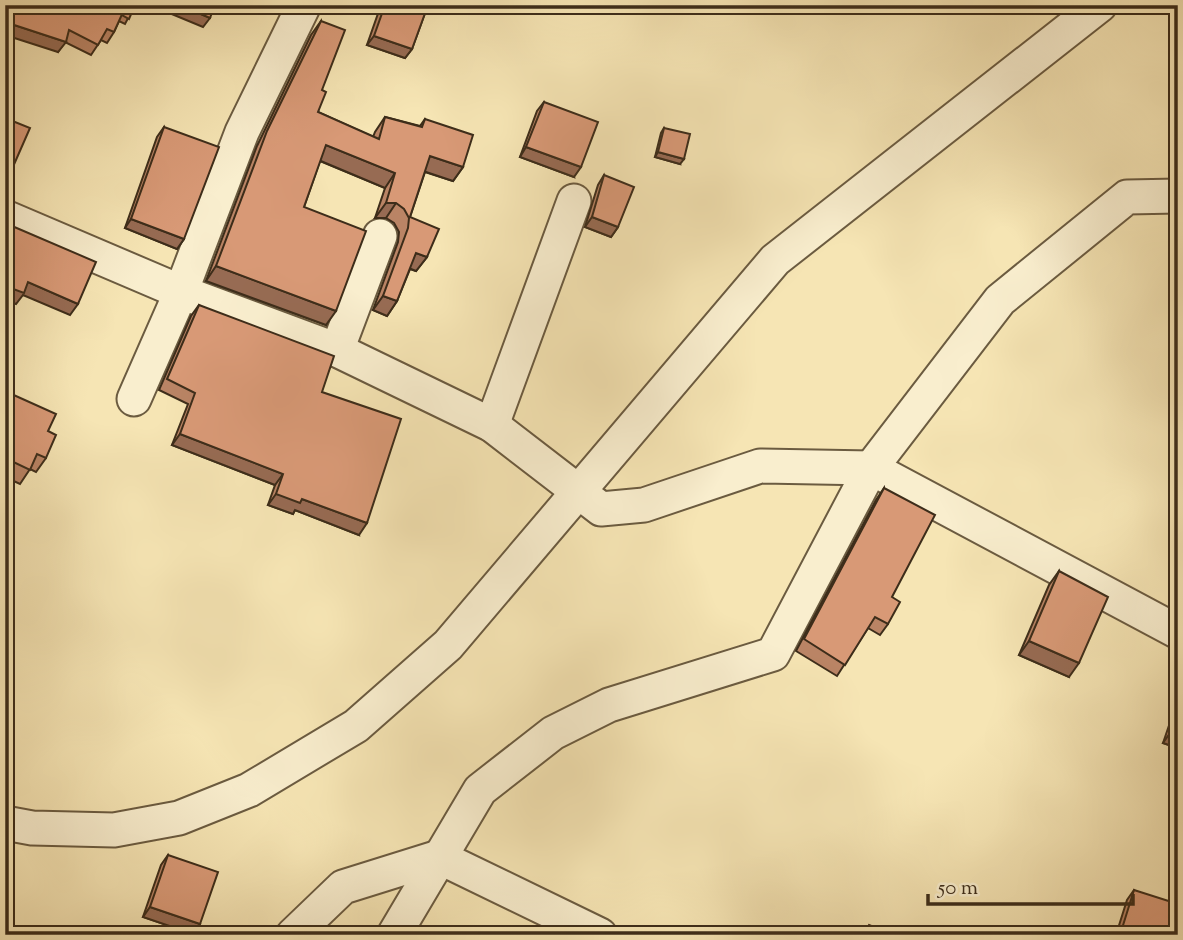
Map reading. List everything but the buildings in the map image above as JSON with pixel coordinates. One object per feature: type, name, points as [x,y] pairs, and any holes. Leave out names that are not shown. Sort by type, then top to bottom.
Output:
[{"type":"street","points":[[134,399],[181,292],[242,132],[304,5]]},
{"type":"street","points":[[5,823],[32,828],[114,831],[179,818],[249,790],[356,726],[448,645],[775,260],[1100,5]]},
{"type":"street","points":[[394,935],[480,790],[552,733],[609,705],[773,654],[871,468],[1000,300],[1127,197],[1178,196]]},
{"type":"street","points":[[492,425],[574,201]]},
{"type":"street","points":[[5,217],[181,292],[337,350],[492,425],[601,509],[644,505],[760,466],[871,468],[1178,632]]},
{"type":"street","points":[[337,350],[380,236]]},
{"type":"street","points":[[293,935],[343,887],[439,857],[600,935]]}]
